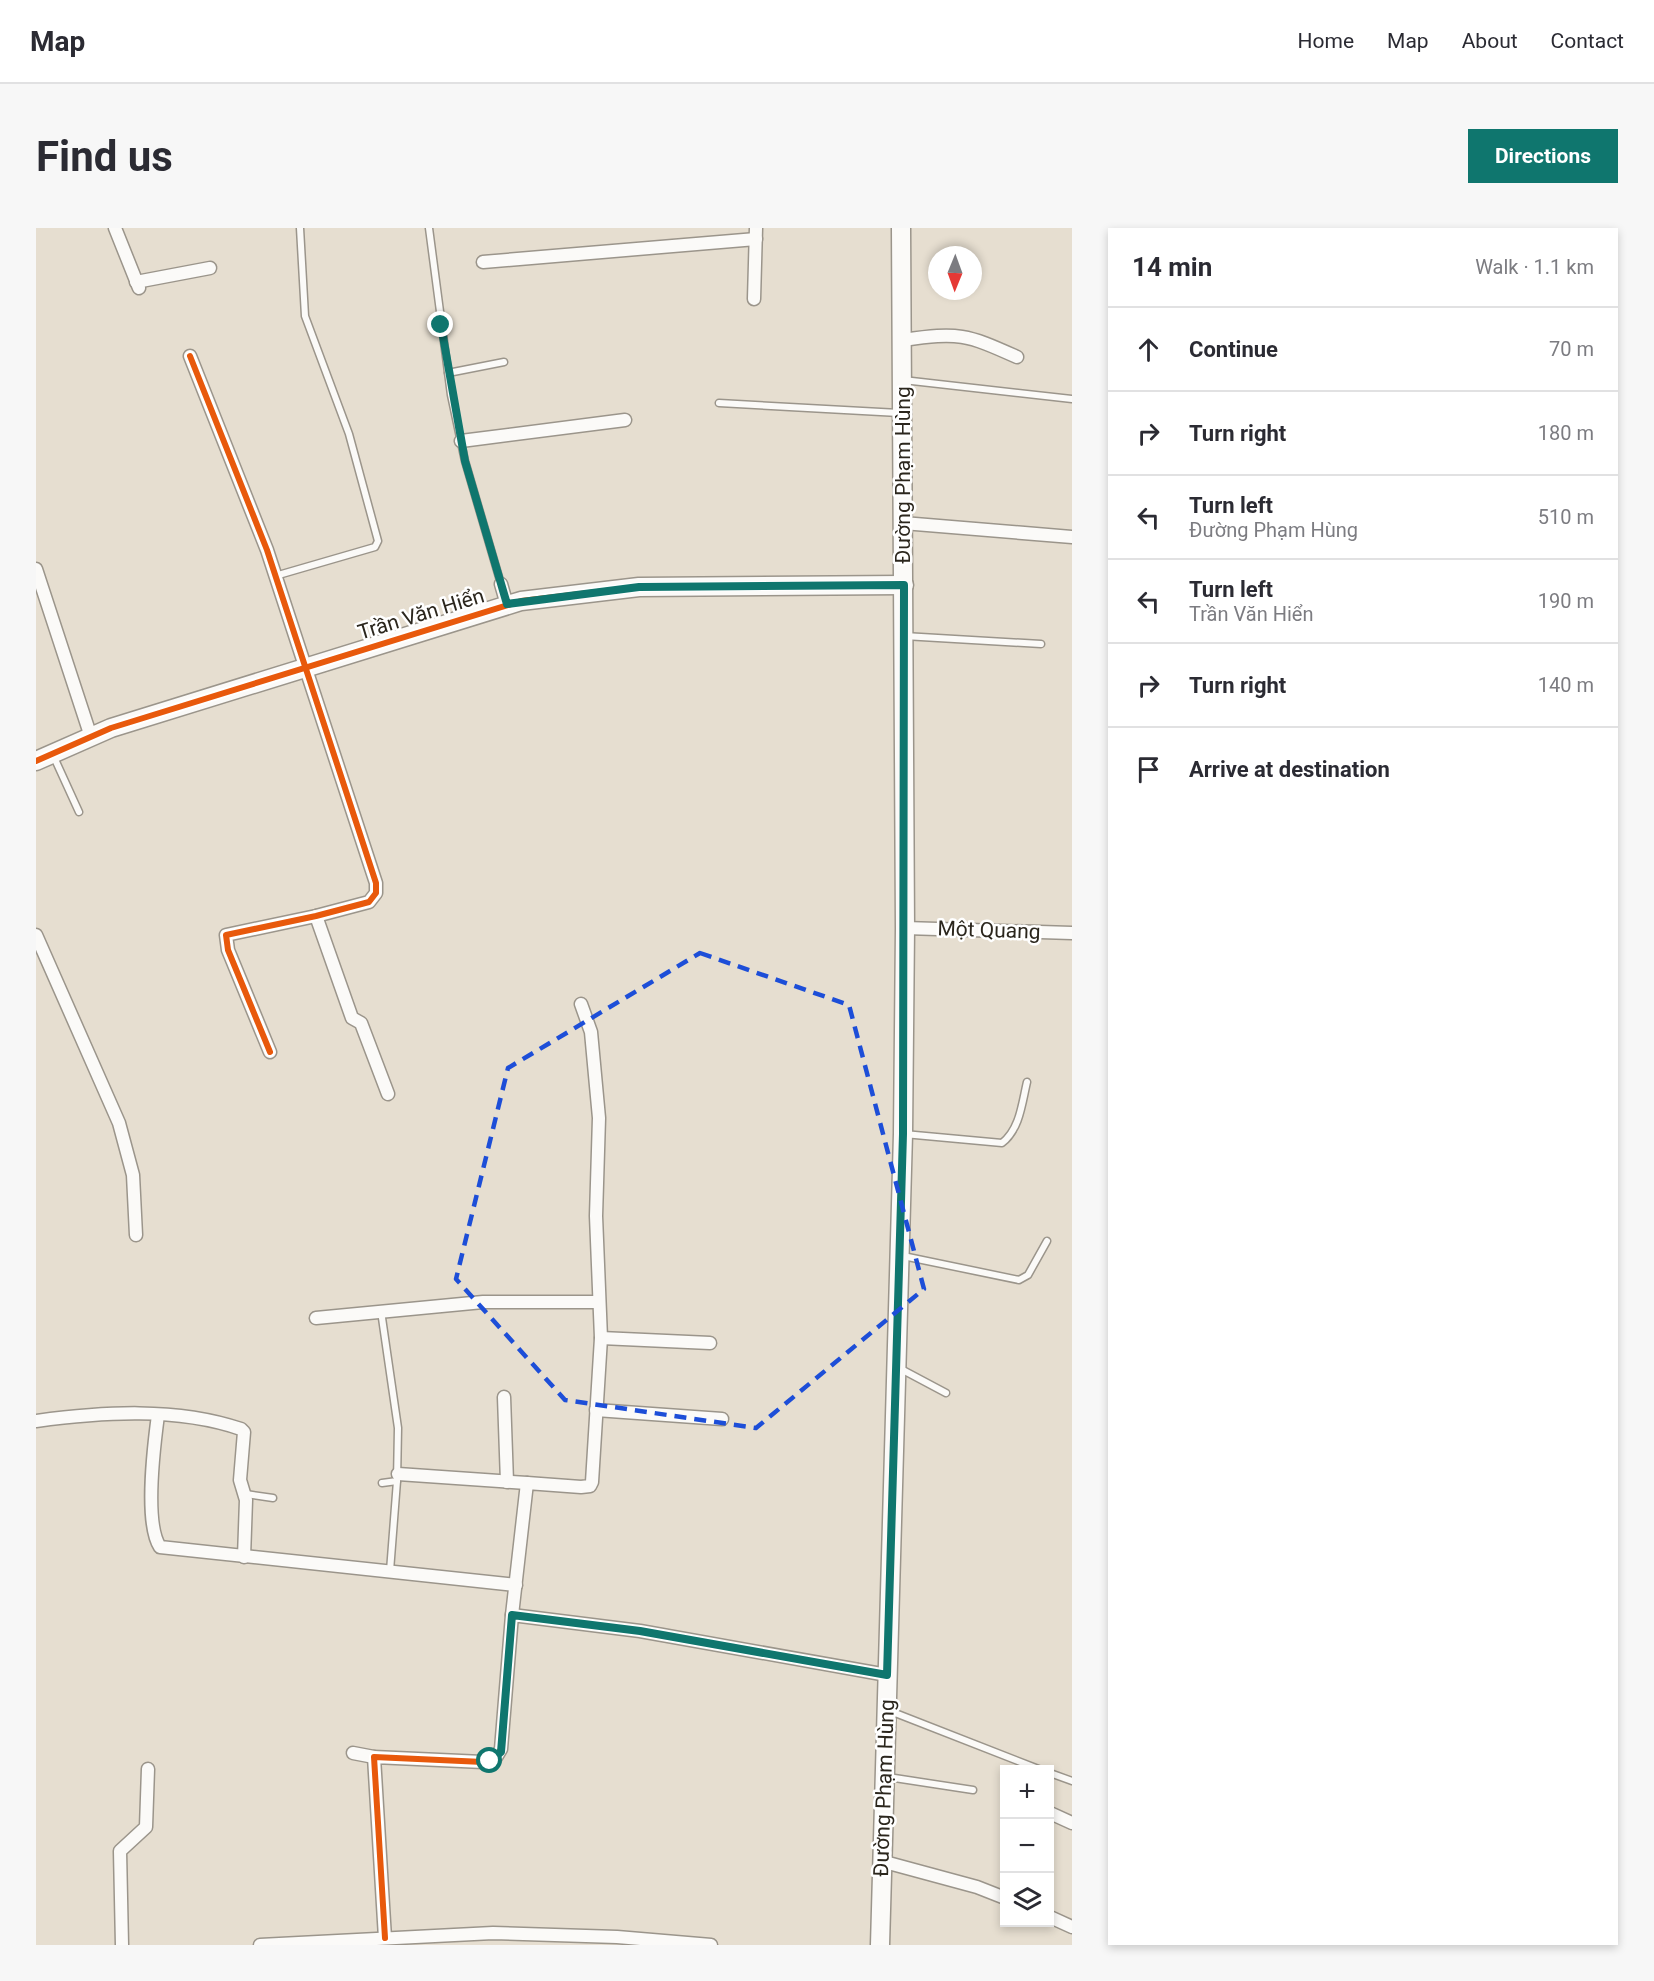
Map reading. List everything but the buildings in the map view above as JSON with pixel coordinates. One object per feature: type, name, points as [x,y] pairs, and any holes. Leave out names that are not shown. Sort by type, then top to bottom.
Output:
[{"type":"main road","name":"Đường Phạm Hùng","points":[[880,1945],[903,1134],[905,928],[901,228]]},
{"type":"main road","name":"Trần Văn Hiển","points":[[44,758],[111,728],[302,659],[504,594],[757,584],[904,585]]},
{"type":"street","points":[[115,228],[138,286],[210,268]]},
{"type":"street","points":[[483,261],[756,234],[754,299]]},
{"type":"street","points":[[903,340],[944,334],[964,335],[1017,357]]},
{"type":"street","points":[[190,356],[275,576],[376,883],[376,893],[369,902],[316,916],[229,933],[225,938],[270,1052]]},
{"type":"street","points":[[461,441],[625,420]]},
{"type":"street","points":[[903,523],[1072,537]]},
{"type":"street","points":[[36,569],[91,737]]},
{"type":"street","points":[[316,916],[351,1015],[361,1023],[388,1094]]},
{"type":"street","name":"Một Quang","points":[[905,928],[1072,933]]},
{"type":"street","points":[[36,935],[119,1123],[133,1175],[136,1235]]},
{"type":"street","points":[[397,1478],[590,1486],[601,1338],[596,1216],[598,1097],[591,1032],[581,1004]]},
{"type":"street","points":[[316,1318],[483,1302],[599,1302]]},
{"type":"street","points":[[601,1338],[710,1343]]},
{"type":"street","points":[[504,1398],[507,1482]]},
{"type":"street","points":[[596,1410],[722,1419]]},
{"type":"street","points":[[36,1421],[116,1412],[194,1419],[241,1429],[244,1432],[240,1480],[246,1494],[244,1557]]},
{"type":"street","points":[[158,1415],[152,1465],[155,1535],[158,1544],[167,1549],[516,1585]]},
{"type":"street","points":[[353,1753],[374,1757],[483,1762],[499,1756],[527,1483]]},
{"type":"street","points":[[512,1615],[651,1633],[887,1675]]},
{"type":"street","points":[[374,1757],[385,1938]]},
{"type":"street","points":[[122,1945],[120,1851],[146,1827],[148,1769]]},
{"type":"street","points":[[1054,1815],[1072,1823]]},
{"type":"street","points":[[881,1861],[1000,1896]]},
{"type":"street","points":[[1054,1919],[1072,1927]]},
{"type":"street","points":[[260,1945],[329,1943],[385,1938],[617,1937],[711,1945]]},
{"type":"lane","points":[[275,576],[375,547],[378,541],[349,434],[305,316],[300,228]]},
{"type":"lane","points":[[429,228],[448,373],[461,441],[504,594]]},
{"type":"lane","points":[[448,373],[504,362]]},
{"type":"lane","points":[[903,380],[1072,399]]},
{"type":"lane","points":[[718,403],[903,413]]},
{"type":"lane","points":[[903,636],[1041,644]]},
{"type":"lane","points":[[44,758],[79,812]]},
{"type":"lane","points":[[903,1134],[1002,1143],[1011,1136],[1016,1124],[1027,1082]]},
{"type":"lane","points":[[900,1255],[1019,1280],[1028,1275],[1047,1241]]},
{"type":"lane","points":[[381,1310],[398,1428],[390,1571]]},
{"type":"lane","points":[[896,1366],[946,1393]]},
{"type":"lane","points":[[382,1484],[397,1478]]},
{"type":"lane","points":[[246,1494],[273,1498]]},
{"type":"lane","points":[[885,1709],[1028,1765]]},
{"type":"lane","points":[[1054,1775],[1072,1782]]},
{"type":"lane","points":[[884,1776],[974,1790]]},
{"type":"highlighted area","points":[[700,953],[849,1005],[924,1289],[756,1428],[565,1400],[456,1279],[508,1068]]},
{"type":"cycle path","points":[[190,356],[267,550],[376,883],[376,893],[369,902],[226,935],[228,950],[270,1052]]},
{"type":"cycle path","points":[[36,761],[111,728],[521,601],[639,587],[904,585]]},
{"type":"cycle path","points":[[385,1938],[374,1757],[483,1762],[495,1759],[501,1749],[512,1615],[640,1631],[887,1675]]},
{"type":"route","points":[[441,325],[451,395],[465,461],[507,604],[639,587],[753,584],[904,585],[903,1134],[887,1675],[640,1631],[512,1615],[501,1752],[499,1756],[490,1761]]}]
